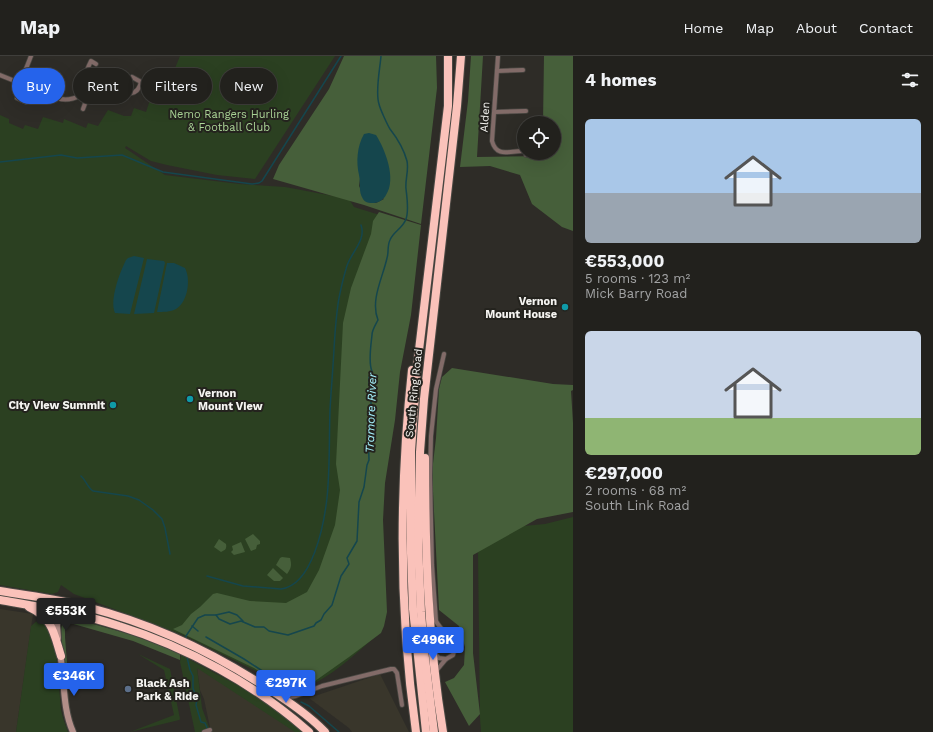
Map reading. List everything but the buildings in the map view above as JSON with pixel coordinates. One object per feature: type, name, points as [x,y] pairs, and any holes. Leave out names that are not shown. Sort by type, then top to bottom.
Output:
[{"type":"highway","name":"South Ring Road","points":[[426,732],[413,610],[411,553],[411,451],[417,367],[448,106],[448,56]]},
{"type":"highway","name":"South Ring Road","points":[[434,732],[422,627],[418,544],[420,452],[424,399],[457,106],[461,56]]},
{"type":"highway","points":[[416,732],[406,638],[402,570],[403,502],[408,404],[419,316],[427,280]]},
{"type":"highway","points":[[424,399],[427,561],[433,653],[443,732]]},
{"type":"highway","points":[[403,502],[411,451]]},
{"type":"highway","points":[[0,591],[87,607],[121,617],[191,645],[249,676],[276,693],[324,730]]},
{"type":"highway","points":[[0,600],[58,610],[118,626],[180,649],[259,693],[292,717],[309,732]]},
{"type":"highway","points":[[20,603],[41,613],[46,618],[55,634],[61,656]]},
{"type":"street","points":[[26,68],[31,56]]},
{"type":"street","name":"Alden","points":[[498,56],[492,141],[494,147],[498,151],[504,153],[517,153]]},
{"type":"street","points":[[88,68],[91,61],[96,64]]},
{"type":"street","points":[[497,71],[523,70]]},
{"type":"street","points":[[0,75],[12,80]]},
{"type":"street","points":[[133,78],[140,82],[138,89],[136,92],[133,93]]},
{"type":"street","points":[[83,109],[85,104]]},
{"type":"street","points":[[495,112],[526,111]]},
{"type":"street","points":[[436,673],[439,666],[452,655],[455,648],[452,640],[437,623],[435,617],[430,475],[431,436],[434,402],[444,354]]},
{"type":"street","points":[[59,601],[57,634],[64,673],[66,709],[73,732]]},
{"type":"street","points":[[433,653],[439,658],[446,659]]},
{"type":"street","points":[[276,693],[296,696],[353,678],[394,669],[397,673],[402,705]]},
{"type":"street","points":[[296,696],[297,703],[304,714]]},
{"type":"street","points":[[204,732],[210,730]]},
{"type":"shaded area","points":[[0,609],[33,614],[16,732],[0,732]]},
{"type":"shaded area","points":[[197,667],[299,732],[211,732],[204,699],[200,690]]},
{"type":"shaded area","points":[[380,674],[409,732],[352,732],[349,728],[309,698]]},
{"type":"green space","name":"Nemo Rangers Hurling & Football Club","points":[[180,56],[335,56],[255,179],[217,175],[167,165],[151,161],[126,146],[125,148],[165,175],[239,184],[285,187],[349,199],[354,207],[415,226],[383,478],[379,633],[338,668],[314,683],[290,693],[254,670],[183,635],[74,594],[61,585],[58,592],[52,594],[0,585],[0,115],[9,119],[9,123],[23,129],[25,125],[38,129],[43,117],[63,123],[64,119],[86,128],[88,123],[98,126],[108,110],[124,116],[131,116],[134,108],[146,112],[149,104],[212,104],[212,68],[175,68]]},
{"type":"green space","points":[[344,56],[436,56],[437,88],[421,224],[364,205],[273,179],[279,165],[329,89]],"holes":[[[360,179],[384,199],[376,203],[367,202],[359,186]]]},
{"type":"green space","points":[[471,56],[483,56],[477,157],[517,156],[517,160],[561,160],[561,116],[543,116],[544,56],[573,56],[573,231],[562,227],[532,204],[520,175],[490,166],[460,167],[468,101]]},
{"type":"green space","points":[[379,212],[421,225],[411,315],[400,372],[395,420],[385,483],[383,520],[387,612],[381,633],[308,686],[288,691],[254,668],[173,629],[182,625],[191,614],[213,594],[217,593],[250,601],[286,603],[307,592],[319,570],[335,525],[340,490],[336,464],[343,323],[351,288],[371,234],[373,221]]},
{"type":"green space","points":[[452,368],[553,384],[573,385],[573,390],[571,391],[573,423],[573,512],[537,519],[473,555],[473,653],[480,714],[469,726],[445,682],[454,678],[464,665],[465,647],[459,626],[439,610],[432,472],[439,389],[442,377]]},
{"type":"green space","points":[[573,517],[573,732],[481,732],[478,552],[513,527],[545,524]]},
{"type":"green space","points":[[253,534],[260,541],[260,544],[257,545],[256,549],[251,551],[245,539]]},
{"type":"green space","points":[[219,539],[226,544],[225,549],[221,552],[214,547]]},
{"type":"green space","points":[[241,542],[245,552],[234,555],[231,552],[233,550],[232,546]]},
{"type":"green space","points":[[282,557],[290,558],[291,567],[287,574],[276,565]]},
{"type":"green space","points":[[273,568],[283,578],[280,581],[274,581],[267,575]]},
{"type":"green space","points":[[65,616],[132,635],[180,653],[180,660],[133,641],[70,623],[65,626],[67,663],[65,663],[61,632]]},
{"type":"green space","points":[[45,619],[56,651],[61,710],[68,732],[16,732],[31,626],[37,621]]},
{"type":"green space","points":[[138,654],[170,669],[180,719],[130,732],[174,715],[164,670]]},
{"type":"green space","points":[[181,655],[258,696],[304,732],[295,732],[197,668],[202,708],[209,727],[209,732],[195,732],[180,662]]},
{"type":"water","points":[[369,133],[376,135],[383,148],[390,173],[389,188],[386,195],[378,202],[374,203],[365,201],[361,196],[358,165],[360,144],[364,134]]},
{"type":"water","points":[[134,256],[144,258],[130,314],[115,313],[113,301],[118,279],[126,260]]},
{"type":"water","points":[[147,259],[164,261],[165,263],[154,313],[134,314]]},
{"type":"water","points":[[167,263],[174,263],[185,268],[188,278],[186,296],[180,306],[176,309],[157,312]]},
{"type":"waterway","points":[[0,162],[61,155],[77,158],[122,155],[163,172],[252,184],[259,183],[262,181],[341,56]]},
{"type":"waterway","name":"Tramore River","points":[[216,615],[219,619],[230,624],[241,621],[255,627],[264,627],[269,631],[288,635],[314,626],[321,620],[332,605],[341,576],[349,564],[347,558],[357,541],[359,502],[364,487],[369,460],[368,431],[373,394],[370,388],[369,377],[372,371],[370,363],[372,333],[378,320],[375,305],[376,297],[388,256],[389,242],[391,237],[405,222],[408,204],[406,185],[408,168],[407,161],[400,144],[386,121],[378,99],[381,56]]},
{"type":"waterway","points":[[207,576],[243,586],[281,589],[292,585],[301,577],[315,552],[320,537],[327,498],[330,402],[338,304],[348,263],[362,237],[361,225]]},
{"type":"waterway","points":[[81,476],[89,488],[93,491],[128,496],[139,500],[153,510],[162,519],[170,554]]},
{"type":"waterway","name":"Tramore River","points":[[186,639],[186,636],[198,618],[205,615],[216,615],[229,612],[237,615],[243,621]]},
{"type":"waterway","name":"Tramore River","points":[[192,626],[198,631]]},
{"type":"waterway","points":[[206,637],[244,659],[287,687]]},
{"type":"waterway","name":"Tramore River","points":[[187,657],[193,676],[193,688],[197,700],[196,705],[201,722],[205,723],[208,730]]},
{"type":"waterway","points":[[301,702],[309,706],[339,732]]},
{"type":"place","name":"Vernon Mount House","points":[[565,307]]},
{"type":"place","name":"Vernon Mount View","points":[[190,399]]},
{"type":"place","name":"City View Summit","points":[[113,405]]},
{"type":"place","name":"Black Ash Park & Ride","points":[[128,689]]}]
